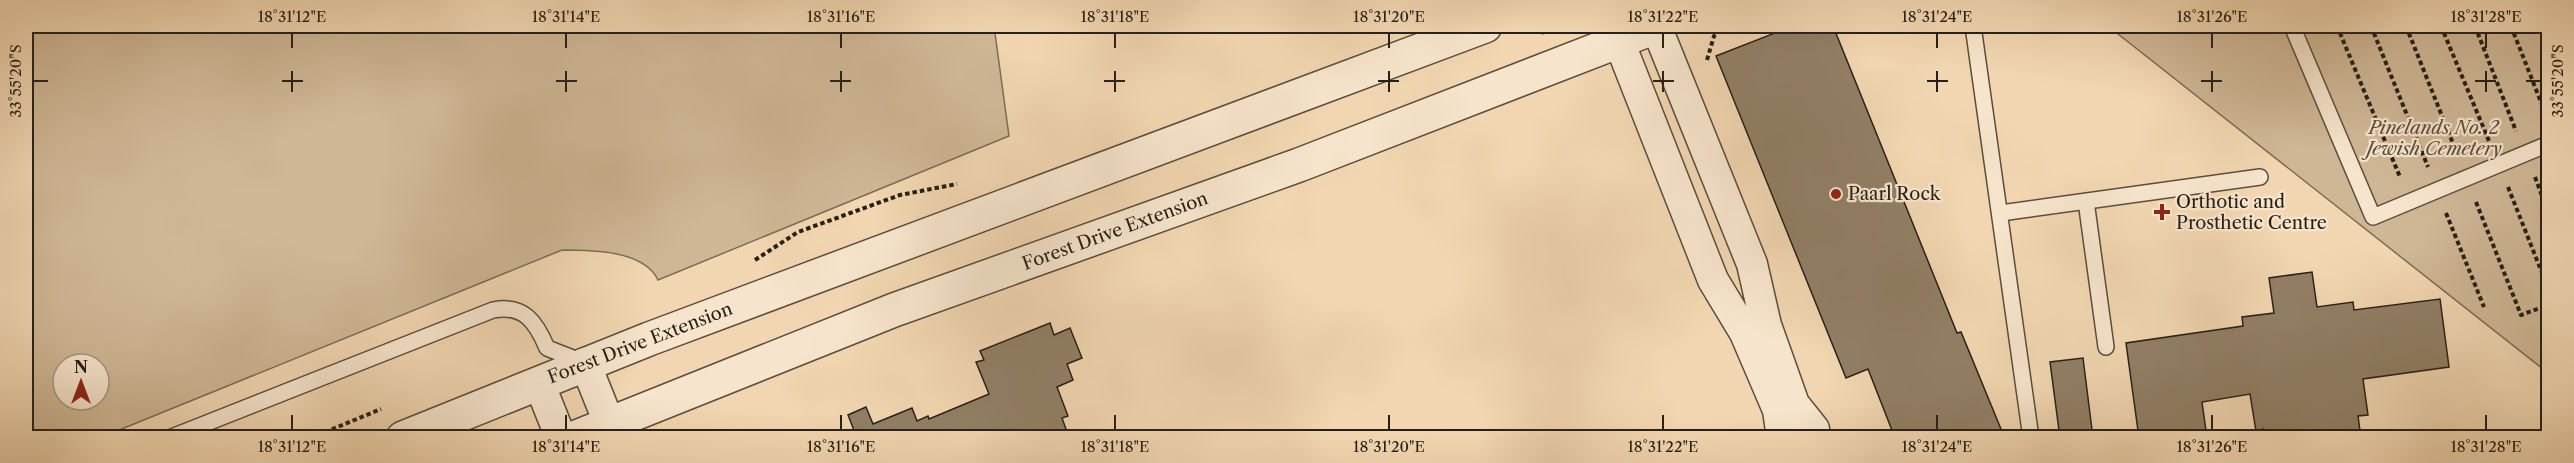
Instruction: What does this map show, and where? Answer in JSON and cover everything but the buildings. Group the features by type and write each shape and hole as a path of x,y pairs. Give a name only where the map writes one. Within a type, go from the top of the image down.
{"street":[{"name":"Forest Drive Extension","path":"403,438 585,363 1485,26"},
{"name":"Forest Drive Extension","path":"574,438 612,430 894,310 1299,165 1616,33 1656,26"},
{"path":"1656,26 1752,264 1766,325 1794,404 1810,435"},
{"path":"1616,33 1713,280 1745,333 1778,410 1782,438"},
{"path":"585,363 612,430"},
{"path":"538,383 561,438"}],"lane":[{"path":"1973,26 2031,438"},
{"path":"2292,26 2373,218 2548,144"},
{"path":"2001,213 2260,177"},
{"path":"2086,201 2106,346"},
{"path":"169,438 493,310 513,309 531,318 547,348 585,363"},
{"path":"538,383 547,348"}],"path":[{"path":"1707,61 1709,47 1714,36 1726,26"},
{"path":"2337,26 2410,202"},
{"path":"2475,26 2548,212"},
{"path":"2511,26 2548,121"},
{"path":"2545,26 2548,34"}],"green space":[{"path":"26,26 994,26 1009,136 658,280 651,270 629,257 587,250 562,250 102,437 26,437"},
{"name":"Pinelands No. 2 Jewish Cemetery","path":"2108,26 2548,26 2548,373"}],"place":[{"name":"Paarl Rock","path":"1836,194"},
{"name":"Orthotic and Prosthetic Centre","path":"2162,212"}]}
